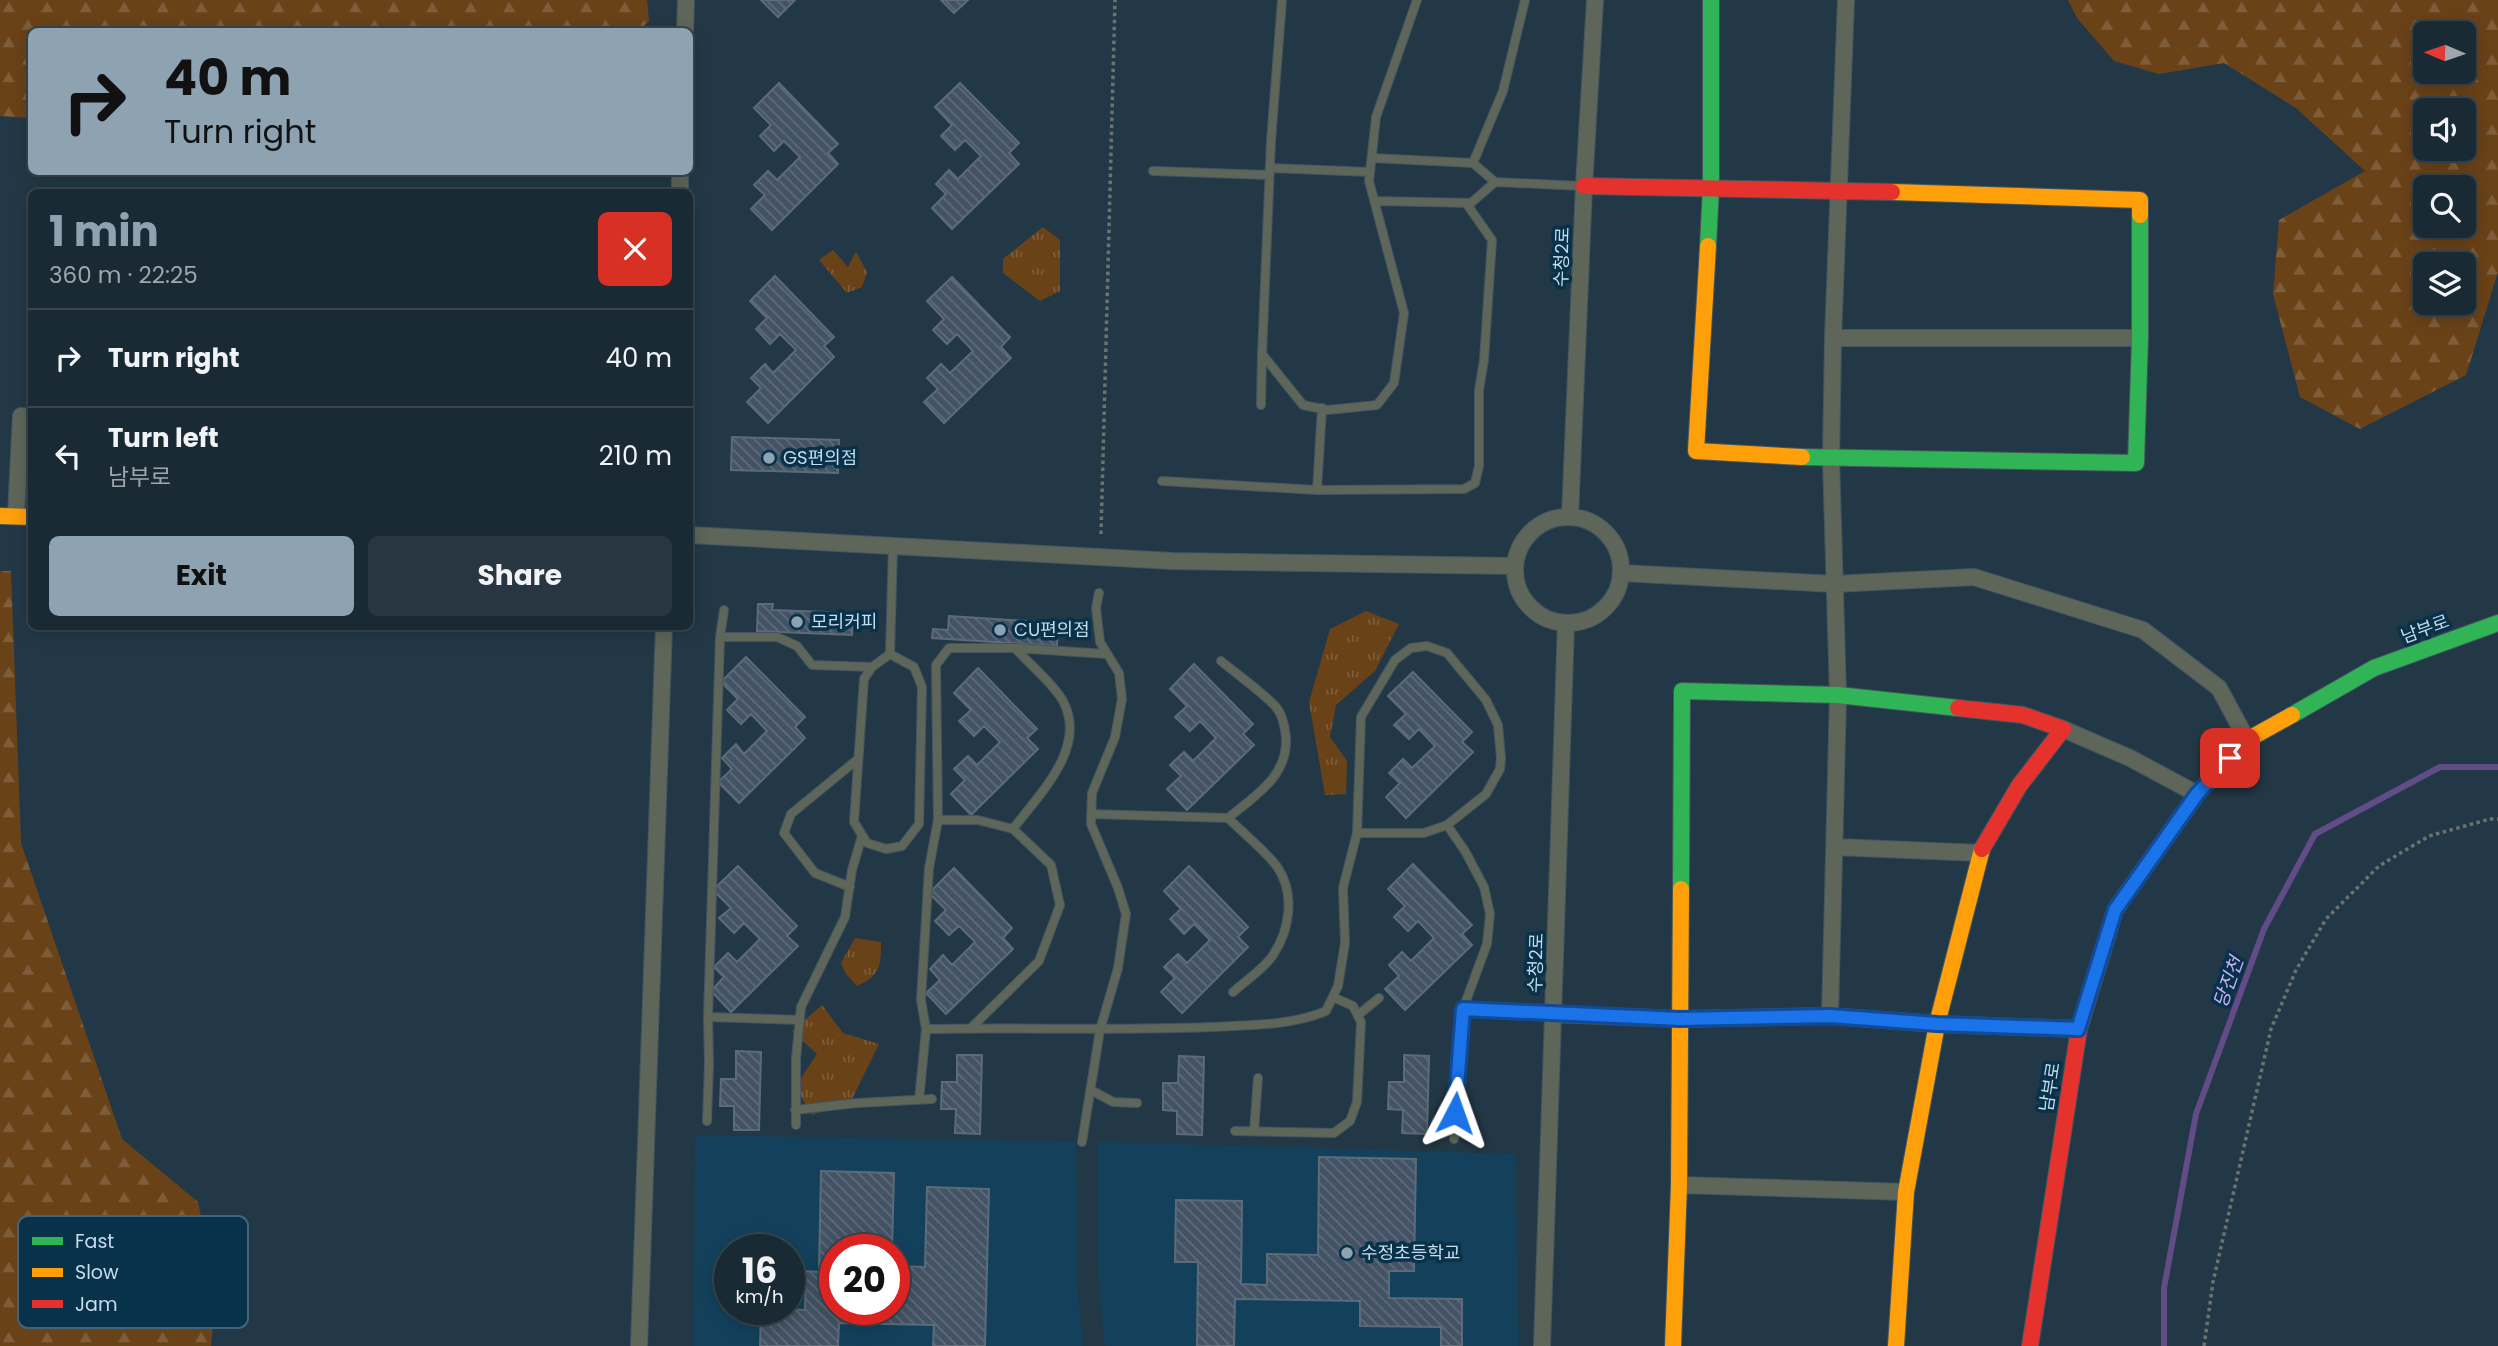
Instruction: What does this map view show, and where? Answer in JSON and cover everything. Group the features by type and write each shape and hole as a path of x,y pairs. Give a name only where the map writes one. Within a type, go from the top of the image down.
{"street":[{"path":"685,28 686,0"},
{"name":"수청2로","path":"1570,516 1595,0"},
{"path":"1584,186 1711,187 2140,200 2136,463 1831,459 1696,451 1711,187 1711,0"},
{"path":"1830,1016 1838,695 1831,459 1846,0"},
{"path":"1833,338 2140,338"},
{"path":"16,516 21,416 28,417"},
{"path":"1570,516 1597,524 1608,534 1621,559 1619,587 1604,610 1580,622 1566,623 1549,620 1534,611 1523,598 1516,582 1515,566 1519,550 1527,536 1547,521 1570,516"},
{"path":"693,535 1172,561 1515,566"},
{"path":"1621,573 1834,584 1974,577 2143,630 2219,688 2247,740"},
{"name":"수청2로","path":"1542,1346 1566,623"},
{"name":"남부로","path":"2030,1346 2078,1029 2115,910 2197,794 2247,740 2374,668 2498,623"},
{"path":"639,1346 664,630"},
{"path":"1673,1346 1679,1185 1682,691 1838,695 2023,715 2130,758 2197,794"},
{"path":"1896,1346 1906,1192 1937,1024 1980,853 2019,786 2063,729"},
{"path":"1836,847 1980,853"},
{"path":"1553,1014 1680,1019 1830,1016 1937,1024 2078,1029"},
{"path":"1679,1185 1906,1192"}],"lane":[{"path":"1261,405 1269,171 1282,0"},
{"path":"1262,354 1303,405 1322,408 1377,405 1394,383 1404,313 1369,181 1376,117 1417,0"},
{"path":"1473,163 1503,91 1525,0"},
{"path":"1372,158 1473,163 1495,182 1584,186"},
{"path":"1153,171 1370,172"},
{"path":"1375,201 1471,203 1495,182"},
{"path":"1162,481 1317,489 1464,489 1475,483 1479,466 1479,390 1484,359 1492,240 1466,203"},
{"path":"1317,489 1322,408"},
{"path":"890,654 893,546"},
{"path":"1082,1142 1100,1030 1118,968 1126,914 1091,824 1092,793 1115,737 1122,699 1119,673 1100,642 1096,608 1099,593"},
{"path":"707,1121 720,637 724,610"},
{"path":"720,637 777,637 797,646 812,665 872,667"},
{"path":"926,1029 1100,1030 1262,1024 1308,1018 1326,1011 1338,986 1345,943 1343,888 1357,833 1361,717 1395,660 1412,648 1427,646 1447,653 1486,700 1498,726 1500,769 1486,794 1447,825 1424,833 1357,833"},
{"path":"919,1100 926,1029 921,1000 929,868 938,820 936,665 949,648 1015,648 1106,654"},
{"path":"1013,830 1061,764 1070,741 1070,717 1062,699 1015,648"},
{"path":"890,654 914,667 922,687 919,824 902,846 886,849 867,844 854,822 864,679 872,667 890,654"},
{"path":"1091,814 1228,818 1272,781 1286,750 1285,728 1278,709 1221,661"},
{"path":"918,675 936,675"},
{"path":"850,887 816,873 784,833 791,814 858,759"},
{"path":"1228,818 1278,868 1287,889 1290,908 1272,956 1233,992"},
{"path":"938,820 978,820 1013,830 1051,865 1060,905 1039,961 971,1028"},
{"path":"1447,825 1465,851 1484,887 1490,914 1487,944 1463,1009 1454,1139"},
{"path":"796,1125 796,1058 801,1007 845,917 862,836"},
{"path":"1235,1131 1334,1133 1350,1121 1357,1102 1362,1022 1353,1006 1333,997"},
{"path":"1358,1015 1379,998"},
{"path":"1463,1009 1553,1014"},
{"path":"708,1017 800,1020"},
{"path":"1254,1131 1258,1078"},
{"path":"1090,1090 1113,1102 1137,1102"},
{"path":"795,1110 932,1098"}],"path":[{"path":"1101,534 1115,0"},
{"path":"2204,1346 2213,1282 2271,1029 2296,970 2326,919 2379,866 2429,835 2498,819"}],"shaded area":[{"path":"695,1135 1076,1142 1077,1284 1083,1346 694,1346"},
{"path":"1097,1142 1515,1154 1519,1346 1105,1346 1099,1286"}],"green space":[{"path":"0,0 647,0 649,21 642,28 28,28 28,118 0,116"},
{"path":"2068,0 2498,0 2498,272 2466,375 2360,429 2300,397 2273,294 2279,220 2365,171 2296,108 2224,63 2159,74 2114,61 2077,18"},
{"path":"1043,227 1060,240 1060,291 1040,301 1003,273 1003,259"},
{"path":"833,250 848,267 856,252 867,272 862,287 847,293 819,260"},
{"path":"0,571 11,571 21,843 122,1139 198,1202 201,1216 18,1216 18,1328 213,1328 211,1346 0,1346"},
{"path":"1366,611 1399,624 1375,671 1336,705 1330,737 1347,761 1346,794 1325,795 1309,702 1330,629"},
{"path":"855,938 881,942 878,969 857,986 846,974 841,963"},
{"path":"822,1005 843,1033 879,1044 851,1101 812,1115 795,1087 817,1054 792,1031"}],"building":[{"path":"761,0 795,0 778,17"},
{"path":"941,0 968,0 954,13"},
{"path":"779,83 838,144 828,153 838,164 772,230 751,209 765,195 754,185 768,171 777,180 800,157 784,141 774,151 760,136 771,125 754,108"},
{"path":"960,83 1019,143 1009,153 1019,164 952,229 932,208 946,194 936,184 949,170 958,179 981,156 965,140 955,150 941,136 952,125 935,107"},
{"path":"775,276 834,337 824,346 834,357 768,423 747,402 761,388 751,378 765,364 773,373 796,350 780,334 770,344 756,329 767,318 750,301"},
{"path":"952,277 1010,337 1001,347 1011,358 944,423 924,402 938,389 927,378 941,364 950,373 973,351 957,334 947,344 933,330 944,319 927,301"},
{"path":"732,437 839,440 838,473 731,470"},
{"path":"758,604 773,604 772,610 853,613 852,635 757,631"},
{"path":"949,616 1058,623 1057,646 932,638 933,629 948,630"},
{"path":"746,657 805,717 795,727 805,738 739,803 718,782 732,769 722,758 736,744 744,754 767,731 751,714 741,724 727,710 738,699 721,682"},
{"path":"1194,664 1253,724 1243,734 1254,745 1187,810 1167,789 1181,776 1170,765 1184,752 1193,761 1216,738 1200,721 1190,731 1175,717 1187,706 1170,689"},
{"path":"978,668 1037,729 1027,738 1038,749 971,815 951,794 965,780 954,769 968,756 977,765 1000,742 984,726 974,736 959,721 971,710 954,693"},
{"path":"1413,672 1472,732 1462,742 1473,752 1406,818 1386,797 1400,783 1389,773 1403,759 1412,768 1435,746 1419,729 1409,739 1394,725 1406,714 1388,696"},
{"path":"1413,864 1472,925 1462,934 1472,945 1405,1010 1385,989 1399,976 1389,965 1402,952 1411,961 1434,938 1418,921 1408,931 1394,917 1405,906 1388,889"},
{"path":"738,866 797,926 787,936 798,946 731,1012 711,991 724,977 714,967 728,953 737,962 760,939 744,923 734,933 719,918 731,908 713,890"},
{"path":"1189,866 1248,927 1238,937 1248,947 1182,1013 1161,992 1175,978 1164,967 1178,954 1187,963 1210,940 1194,924 1184,934 1170,919 1181,909 1164,891"},
{"path":"954,868 1012,928 1003,938 1013,949 946,1014 926,993 940,980 930,969 943,955 952,965 975,942 959,926 949,935 935,921 946,910 929,893"},
{"path":"736,1051 761,1052 759,1130 734,1130 734,1106 720,1106 721,1079 736,1079"},
{"path":"957,1055 982,1055 980,1134 955,1133 956,1109 941,1109 942,1082 957,1082"},
{"path":"1404,1055 1429,1056 1427,1134 1402,1133 1403,1110 1388,1109 1389,1082 1404,1082"},
{"path":"1179,1056 1204,1057 1202,1135 1177,1134 1177,1111 1163,1110 1163,1083 1178,1083"},
{"path":"1319,1157 1416,1159 1414,1271 1389,1271 1389,1298 1462,1299 1462,1346 1441,1346 1441,1327 1360,1326 1360,1301 1235,1299 1234,1346 1197,1346 1198,1262 1175,1262 1176,1200 1242,1201 1241,1284 1267,1285 1267,1254 1318,1255"},
{"path":"821,1171 894,1173 892,1234 820,1234"},
{"path":"927,1187 989,1189 985,1346 933,1346 934,1325 910,1324 910,1267 925,1267"},
{"path":"806,1271 819,1272 819,1325 839,1325 838,1346 760,1346 761,1325 805,1325"}],"waterway":[{"name":"당진천","path":"2164,1346 2164,1288 2196,1114 2264,929 2315,834 2440,767 2498,767"}],"traffic: fast":[{"path":"1708,246 1711,187 1711,0"},
{"path":"1802,457 2136,463 2140,215"},
{"path":"2292,715 2374,668 2498,623"},
{"path":"1681,889 1682,691 1838,695 1958,708"}],"traffic: slow":[{"path":"1892,192 2140,200 2140,215"},
{"path":"1708,246 1696,451 1802,457"},
{"path":"0,516 28,517"},
{"path":"2108,934 2115,910 2197,794 2247,740 2292,715"},
{"path":"1896,1346 1906,1192 1937,1024 1982,849"},
{"path":"1673,1346 1679,1185 1681,889"}],"traffic: jam":[{"path":"1584,186 1892,192"},
{"path":"1958,708 2023,715 2063,729 2019,786 1982,849"},
{"path":"2030,1346 2079,1029 2108,934"}],"place":[{"name":"GS편의점","path":"769,458"},
{"name":"모리커피","path":"797,622"},
{"name":"CU편의점","path":"1000,630"},
{"name":"수정초등학교","path":"1347,1253"}],"route":[{"path":"1455,1113 1463,1009 1680,1019 1830,1016 1937,1024 2078,1029 2115,910 2197,794 2230,758"}]}
